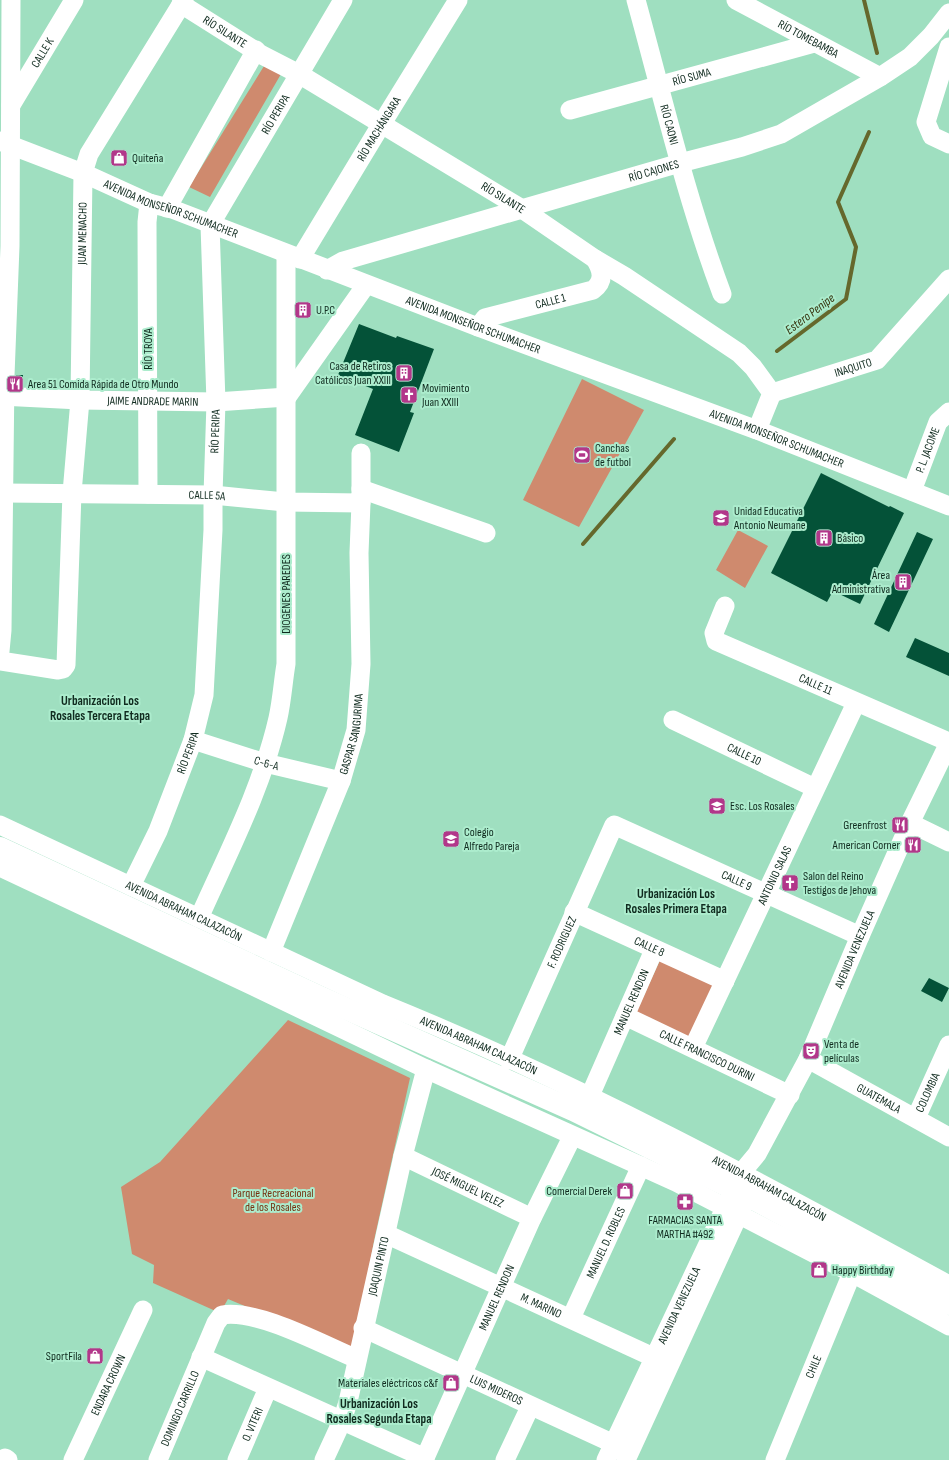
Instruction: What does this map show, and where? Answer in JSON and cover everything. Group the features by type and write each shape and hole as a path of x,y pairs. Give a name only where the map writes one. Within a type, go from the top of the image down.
{"main road":[{"name":"AVENIDA ABRAHAM CALAZACÓN","path":"0,848 320,997 572,1110 741,1193 949,1304"}],"street":[{"path":"0,651 2,630 2,396 5,247 5,142 10,106 11,0"},
{"name":"CALLE K","path":"10,106 74,0"},
{"name":"RÍO PERIPA","path":"131,886 158,831 194,740 204,695 214,530 213,495 216,402 210,225 344,0"},
{"name":"RÍO MACHÁNGARA","path":"293,257 381,125 458,0"},
{"name":"RÍO CAONI","path":"636,0 680,163 708,256 722,294"},
{"name":"RÍO TOMEBAMBA","path":"736,0 880,77"},
{"name":"RÍO SILANTE","path":"182,2 256,50 299,74 522,209 595,259 624,276 739,353 753,367 772,393"},
{"name":"JUAN MENACHO","path":"0,661 58,670 66,665 72,493 80,400 83,174 90,154 182,2"},
{"name":"RÍO CAJONES","path":"327,270 343,261 680,163 742,147 781,134 880,77 910,57 931,36 949,13"},
{"name":"RÍO SUMA","path":"570,110 814,43"},
{"path":"949,48 926,122 932,136 949,144"},
{"path":"167,208 256,50"},
{"name":"AVENIDA MONSEÑOR SCHUMACHER","path":"5,142 149,203 167,208 366,285 757,430 949,506"},
{"name":"RÍO TROYA","path":"148,494 147,222 149,203"},
{"name":"DIOGENES PAREDES","path":"199,918 242,822 265,763 278,717 286,664 285,502 287,397 285,375 293,257"},
{"name":"CALLE 1","path":"478,327 485,318 593,290 599,285 602,277 600,268 595,259"},
{"name":"INAQUITO","path":"772,393 877,360 949,279"},
{"path":"287,397 366,285"},
{"path":"757,430 772,393"},
{"name":"JAIME ANDRADE MARIN","path":"2,396 80,400 216,402 287,397"},
{"name":"P. L. JACOME","path":"912,491 938,422 949,412"},
{"path":"361,453 361,496 486,533"},
{"name":"CALLE 5A","path":"3,492 213,495 285,502 361,496"},
{"name":"GASPAR SANGURIMA","path":"271,952 341,781 356,730 360,678 359,552 361,496"},
{"name":"CALLE 11","path":"725,606 714,633 716,641 949,743"},
{"name":"ANTONIO SALAS","path":"693,1048 856,703"},
{"name":"CALLE 10","path":"673,720 815,788"},
{"name":"C-6-A","path":"194,740 265,763 341,781"},
{"name":"AVENIDA VENEZUELA","path":"619,1454 741,1193 757,1154 808,1059 910,823 949,743"},
{"path":"910,823 949,842"},
{"name":"AVENIDA ABRAHAM CALAZACÓN","path":"0,825 271,952 589,1098 741,1193 852,1273 949,1326"},
{"name":"CALLE 9","path":"614,825 860,936"},
{"name":"F. RODRIGUEZ","path":"509,1060 614,825"},
{"name":"AVENIDA ABRAHAM CALAZACÓN","path":"0,868 572,1137 641,1166 741,1193 949,1284"},
{"name":"CALLE 8","path":"574,912 654,950 725,981"},
{"name":"MANUEL RENDON","path":"589,1098 654,950"},
{"name":"CALLE FRANCISCO DURINI","path":"625,1016 790,1095"},
{"name":"COLOMBIA","path":"916,1118 949,1045"},
{"name":"GUATEMALA","path":"808,1059 949,1137"},
{"name":"JOAQUIN PINTO","path":"324,1460 342,1421 348,1402 363,1328 403,1156 426,1069"},
{"name":"MANUEL RENDON","path":"425,1459 502,1289 532,1218 572,1137"},
{"name":"JOSÉ MIGUEL VELEZ","path":"403,1156 532,1218"},
{"name":"MANUEL D. ROBLES","path":"571,1318 641,1166"},
{"name":"AVENIDA VENEZUELA","path":"619,1454 653,1357 741,1193"},
{"name":"M. MARINO","path":"386,1234 502,1289 571,1318 653,1357"},
{"name":"CHILE","path":"775,1460 852,1273"},
{"name":"ENDARA CROWN","path":"73,1460 143,1310"},
{"name":"DOMINGO CARRILLO","path":"158,1460 216,1322 222,1315 229,1314 276,1324 357,1359"},
{"name":"LUIS MIDEROS","path":"363,1328 530,1407 619,1454"},
{"path":"201,1357 425,1459"},
{"name":"O. VITERI","path":"237,1460 268,1388"},
{"path":"505,1460 530,1407"}],"green space":[{"path":"264,66 281,74 210,197 189,187"},
{"name":"Canchas de futbol","path":"582,379 644,410 579,527 523,500"},
{"path":"738,530 768,546 745,588 716,570"},
{"path":"661,958 715,983 689,1040 635,1015"},
{"name":"Parque Recreacional de los Rosales","path":"288,1020 410,1078 375,1236 353,1352 228,1299 220,1313 153,1283 154,1265 132,1254 121,1187 160,1162"}],"building":[{"name":"U.P.C","path":"297,303 311,303 311,317 297,316"},
{"name":"Casa de Retiros Católicos Juan XXIII","path":"359,324 396,338 397,336 434,349 410,412 414,413 399,452 355,435 373,389 338,375"},
{"path":"16,375 23,375 22,386 16,386"},
{"name":"Básico","path":"821,473 904,513 860,604 833,591 827,602 771,573"},
{"name":"Área Administrativa","path":"917,532 933,539 889,632 874,624"},
{"path":"915,638 949,653 949,676 906,657"},
{"path":"929,978 949,988 942,1002 921,991"}],"waterway":[{"name":"Estero Penipe","path":"864,0 877,53"},
{"name":"Estero Penipe","path":"777,351 846,299 856,247 838,202 869,132"},
{"name":"Estero Penipe","path":"583,544 674,439"}],"place":[{"name":"Quiteña","path":"119,158"},
{"name":"U.P.C","path":"303,310"},
{"name":"Casa de Retiros Católicos Juan XXIII","path":"404,373"},
{"name":"Area 51 Comida Rápida de Otro Mundo","path":"15,384"},
{"name":"Movimiento Juan XXIII","path":"409,395"},
{"name":"Canchas de futbol","path":"582,455"},
{"name":"Unidad Educativa Antonio Neumane","path":"721,518"},
{"name":"Básico","path":"824,538"},
{"name":"Área Administrativa","path":"903,582"},
{"name":"Esc. Los Rosales","path":"717,806"},
{"name":"Greenfrost","path":"900,825"},
{"name":"Colegio Alfredo Pareja","path":"451,839"},
{"name":"American Corner","path":"913,845"},
{"name":"Salon del Reino Testigos de Jehova","path":"790,883"},
{"name":"Venta de películas","path":"811,1051"},
{"name":"Comercial Derek","path":"625,1191"},
{"name":"FARMACIAS SANTA MARTHA #492","path":"685,1202"},
{"name":"Happy Birthday","path":"819,1270"},
{"name":"SportFila","path":"95,1356"},
{"name":"Materiales eléctricos c&f","path":"451,1383"}],"district":[{"name":"Urbanización Los Rosales Tercera Etapa","path":"100,708"},
{"name":"Urbanización Los Rosales Primera Etapa","path":"676,902"},
{"name":"Urbanización Los Rosales Segunda Etapa","path":"379,1412"}]}
